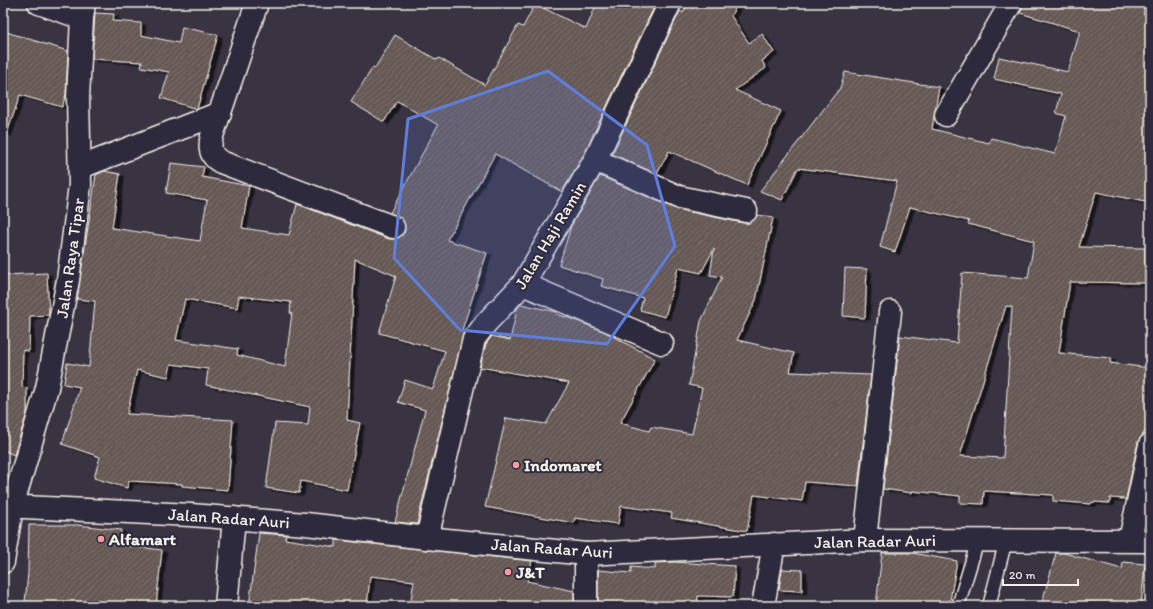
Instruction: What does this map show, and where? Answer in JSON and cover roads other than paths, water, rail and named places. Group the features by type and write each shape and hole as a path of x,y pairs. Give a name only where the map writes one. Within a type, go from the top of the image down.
{"street":[{"path":"39,3 82,7"},
{"path":"257,3 211,141 211,153 215,159 393,227"},
{"name":"Jalan Haji Ramin","path":"427,538 474,339 486,323 523,284 595,160 670,3"},
{"path":"946,115 1012,3"},
{"name":"Jalan Raya Tipar","path":"3,562 7,507 47,388 59,333 68,280 81,167 78,98 82,7"},
{"path":"81,167 220,113"},
{"path":"595,160 679,196 746,211"},
{"path":"523,284 662,343"},
{"path":"865,540 890,312"},
{"path":"1140,540 1150,445"},
{"name":"Jalan Radar Auri","path":"7,507 234,518 306,524 586,554 865,540 1140,540"},
{"path":"226,606 234,518"},
{"path":"763,606 774,544"},
{"path":"586,554 586,606"}],"lane":[{"path":"958,606 978,540"},
{"path":"990,606 1006,540"}],"place":[{"name":"Indomaret","path":"516,465"},
{"name":"Alfamart","path":"101,539"},
{"name":"J&T","path":"508,572"}]}
